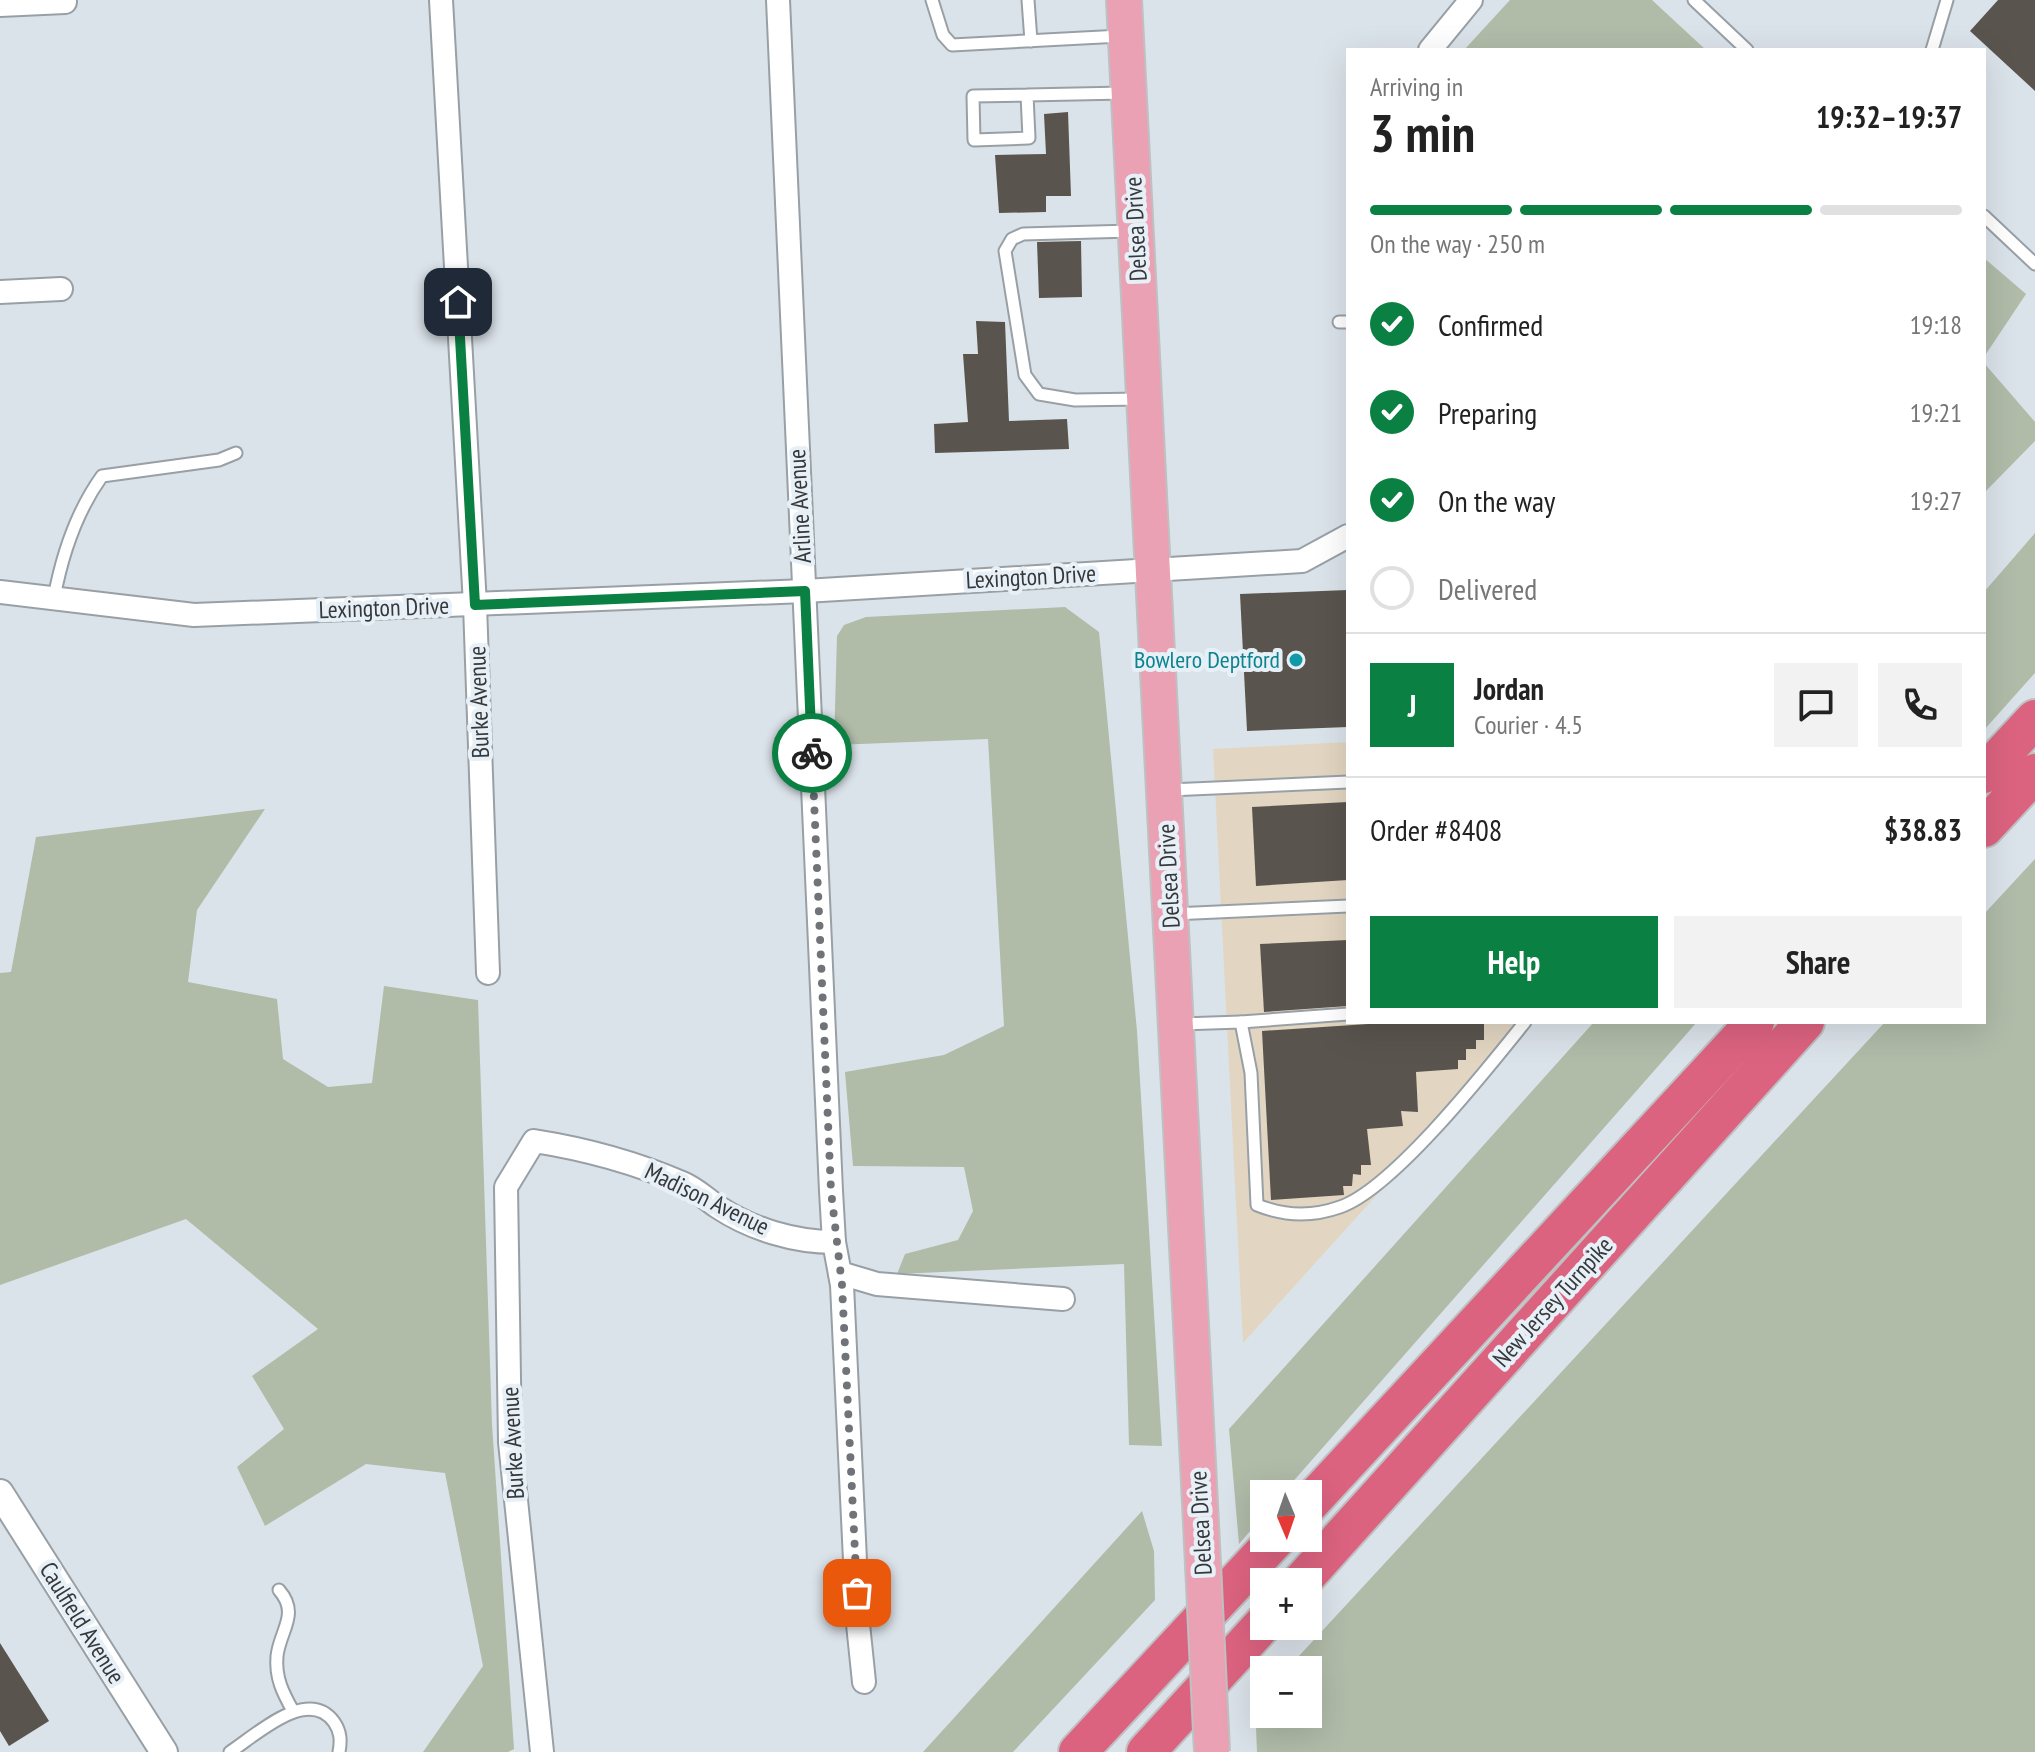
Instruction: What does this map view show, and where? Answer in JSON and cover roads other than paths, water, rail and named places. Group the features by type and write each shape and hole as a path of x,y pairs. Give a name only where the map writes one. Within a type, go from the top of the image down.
{"highway":[{"path":"1986,772 2035,719"},
{"path":"1986,826 2035,773"},
{"name":"New Jersey Turnpike","path":"1322,1490 1753,1024"},
{"name":"New Jersey Turnpike","path":"1314,1568 1803,1024"},
{"path":"1078,1752 1264,1552"},
{"path":"1146,1752 1250,1638"}],"main road":[{"name":"Delsea Drive","path":"1124,0 1212,1752"}],"street":[{"name":"Burke Avenue","path":"441,0 475,605 488,973"},
{"name":"Arline Avenue","path":"778,0 834,1242 840,1273 858,1624 864,1682"},
{"path":"1432,48 1471,0"},
{"path":"0,5 65,2"},
{"path":"0,292 61,289"},
{"name":"Lexington Drive","path":"0,592 194,615 475,605 805,591 1302,561 1345,542"},
{"name":"Burke Avenue","path":"534,1141 506,1187 510,1426 542,1752"},
{"name":"Madison Avenue","path":"534,1141 576,1147 686,1184 719,1208 758,1227 816,1242 834,1242"},
{"path":"840,1273 877,1284 1063,1299"},
{"name":"Caulfield Avenue","path":"0,1493 164,1752"}],"lane":[{"path":"932,0 943,35 952,45 1126,36"},
{"path":"1028,0 1031,41"},
{"path":"1694,0 1745,48"},
{"path":"1933,48 1947,0"},
{"path":"1027,95 1029,138 974,140 973,96 1129,92"},
{"path":"1986,218 2035,264"},
{"path":"1136,231 1023,234 1012,239 1005,251 1025,375 1039,394 1075,400 1144,398"},
{"path":"54,598 60,567 87,497 102,476 219,460 236,453"},
{"path":"1164,790 1346,782"},
{"path":"1170,914 1346,906"},
{"path":"1176,1024 1346,1014"},
{"path":"1241,1022 1251,1073 1257,1205 1283,1216 1341,1207 1385,1180 1492,1064 1523,1024"},
{"path":"279,1590 287,1599 291,1615 277,1652 278,1677 293,1711"},
{"path":"230,1752 293,1711 316,1709 329,1715 339,1729 339,1752"}],"place":[{"name":"Bowlero Deptford","path":"1296,660"}]}
